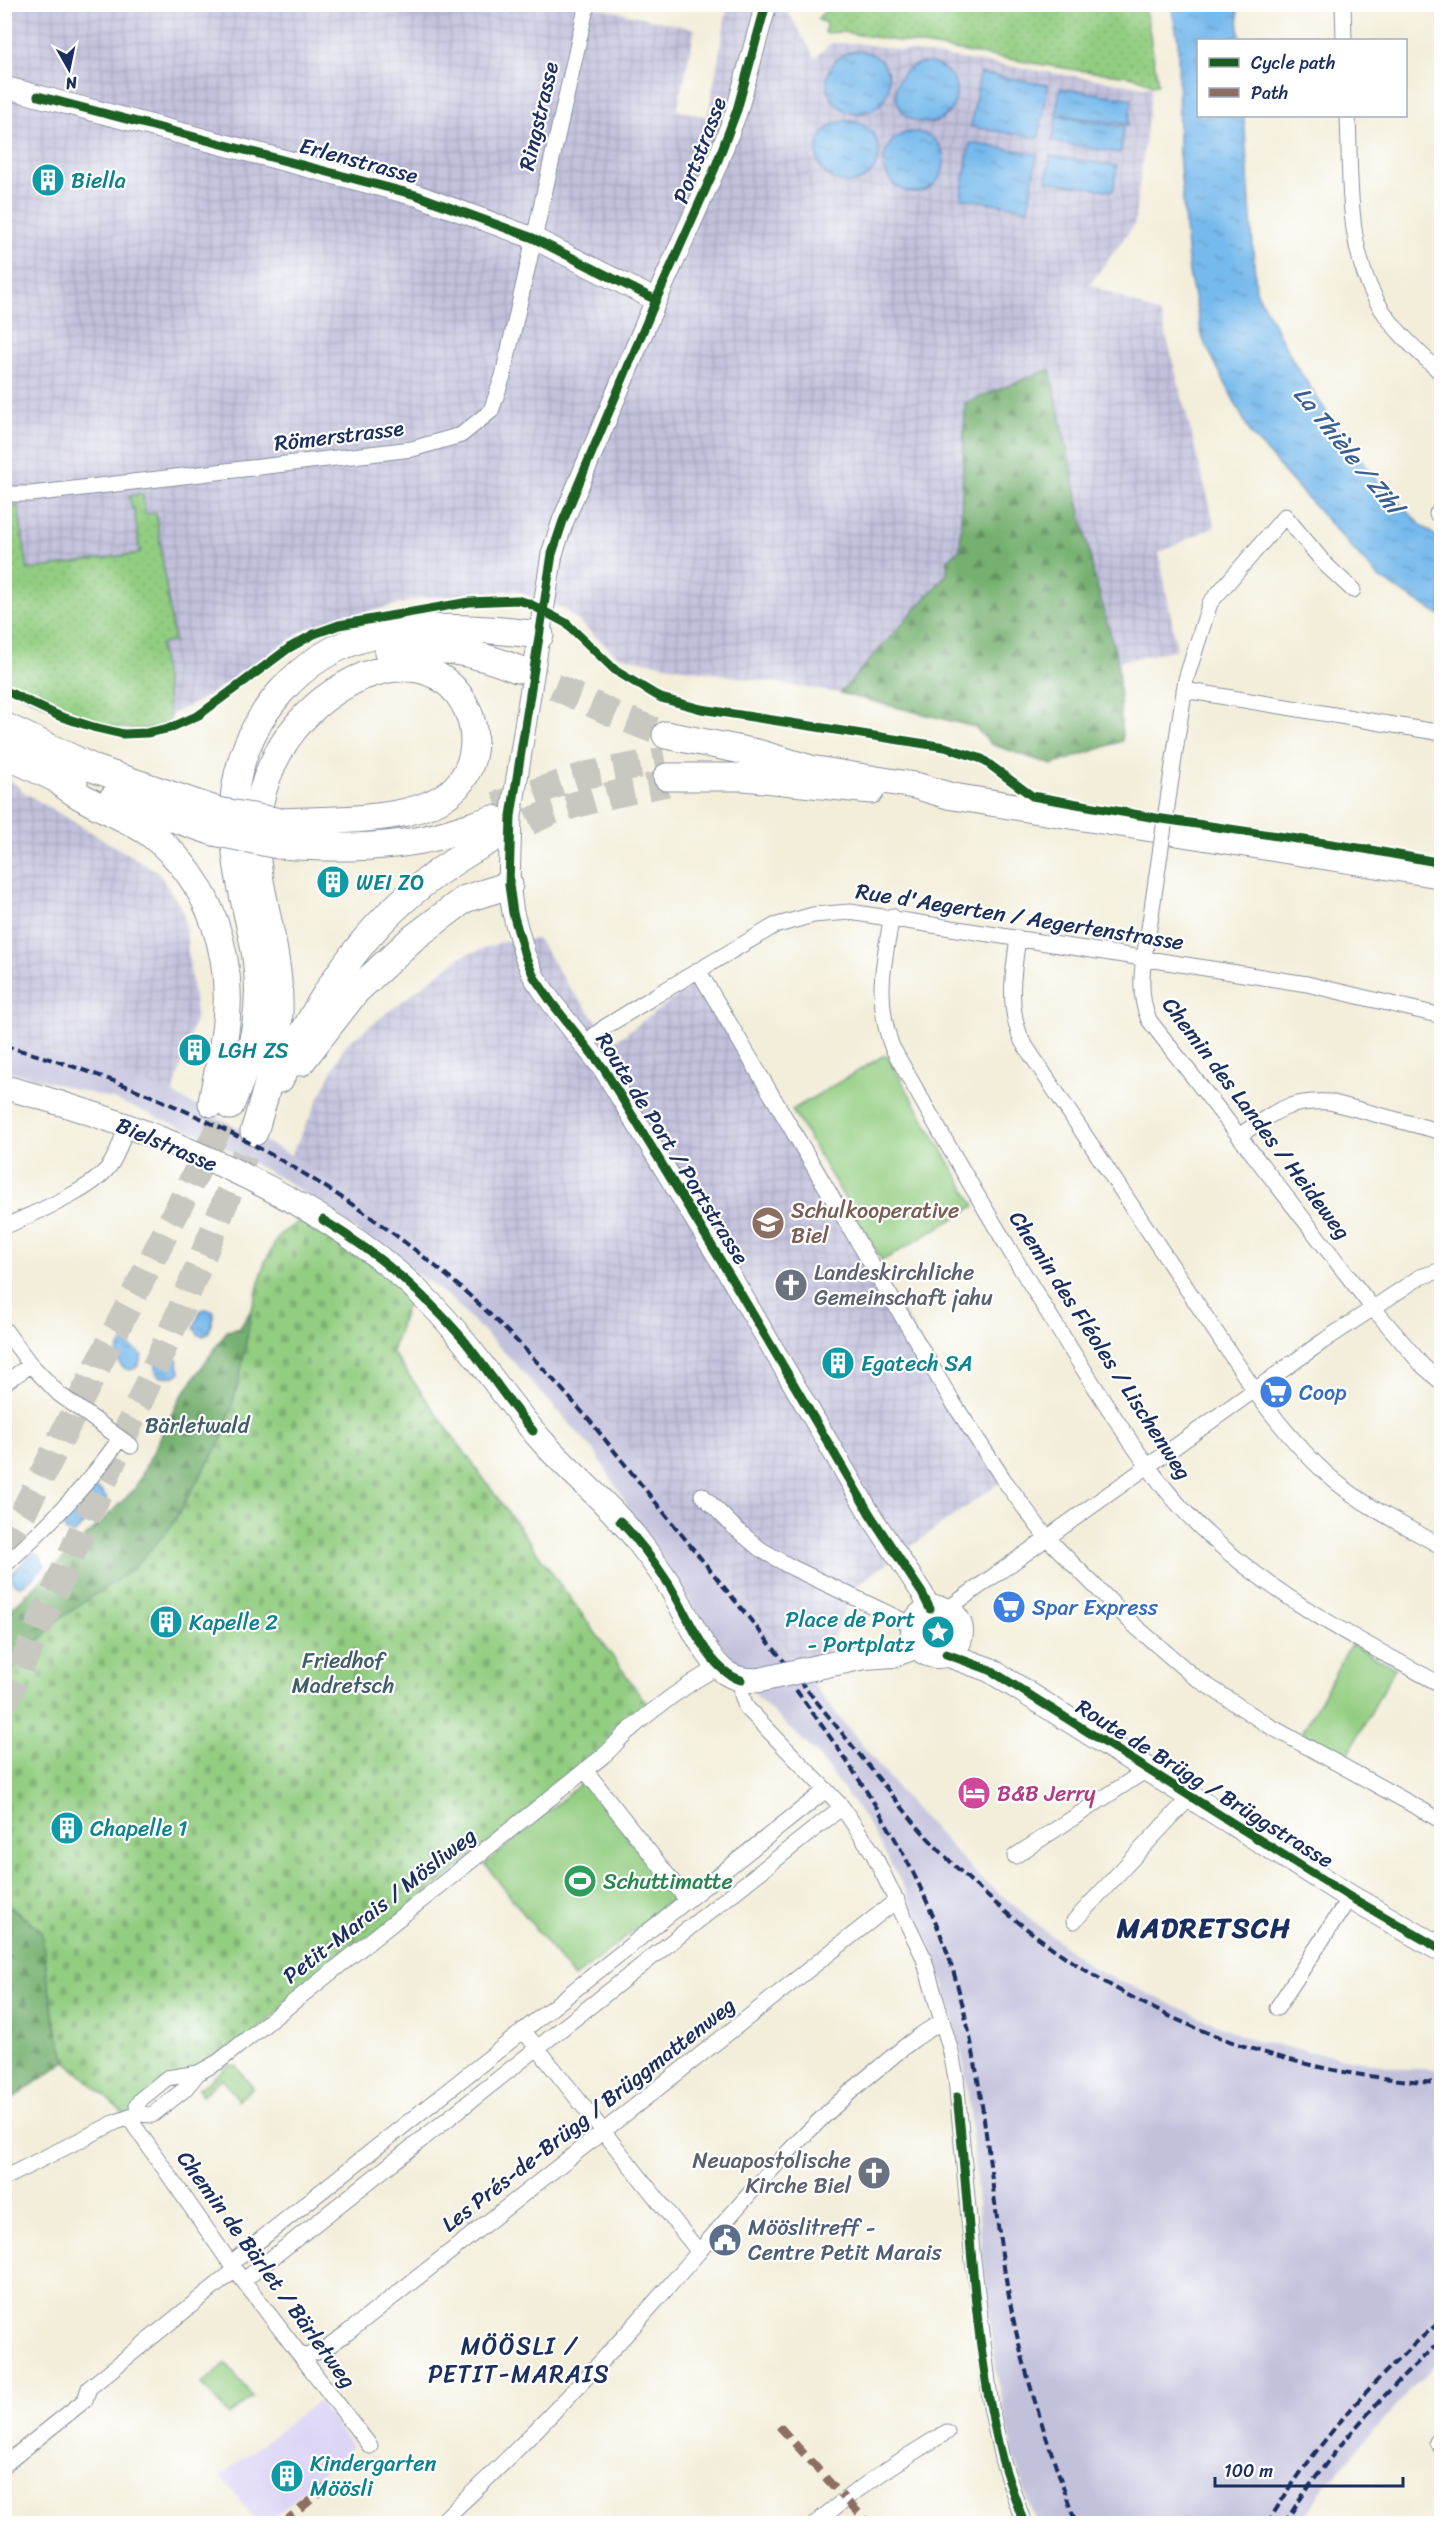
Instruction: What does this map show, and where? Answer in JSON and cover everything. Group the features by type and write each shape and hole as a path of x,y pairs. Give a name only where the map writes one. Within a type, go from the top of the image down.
{"highway":[{"path":"57,779 70,791 150,834 176,856 195,880 209,906 225,962 227,995 221,1105 248,1062 255,1037 259,1005 256,956 240,874 223,822 255,728 284,688 315,662 355,641 406,631 455,629 540,635"},
{"path":"223,822 271,733 302,698 336,673 376,656 420,648 468,652 517,669"},
{"path":"259,1134 276,1054 278,976 255,844 263,786 278,752 311,710 346,685 380,670 404,668 425,672 445,682 465,703 473,726 473,756 463,779 441,799 415,811 279,833"},
{"path":"4,726 95,769 223,822"},
{"path":"950,796 917,796 710,775 666,764 757,753 807,768 917,786 950,796 1442,875"},
{"path":"4,754 57,779 74,782 120,801 354,847 424,839 494,821 458,858 409,893 357,948 306,1025 259,1134"},
{"path":"259,1134 304,1057 356,991 443,913 465,899 510,893"}],"main road":[{"name":"Portstrasse","path":"656,300 678,255 730,129 765,7"},
{"name":"Erlenstrasse","path":"4,87 416,195 533,238 656,300"},
{"name":"Route de Port / Portstrasse","path":"656,300 563,521 552,554 511,816 510,893 519,937 534,977 604,1069 871,1516 917,1585 928,1623"},
{"name":"Bielstrasse","path":"4,1087 127,1126 230,1171 322,1220 409,1282 441,1314 542,1441 638,1540 668,1582 719,1666"},
{"path":"719,1666 728,1674 750,1680 865,1657 893,1655 928,1623 958,1620 962,1632 957,1646 946,1654 934,1656 928,1623"},
{"name":"Route de Brügg / Brüggstrasse","path":"962,1632 990,1670"},
{"name":"Route de Brügg / Brüggstrasse","path":"946,1654 990,1670 1350,1897 1442,1950"}],"street":[{"name":"Ringstrasse","path":"533,238 587,4"},
{"path":"1343,4 1344,39"},
{"path":"1348,117 1356,242 1366,281 1387,317 1442,374"},
{"name":"Römerstrasse","path":"4,494 31,494 412,449 461,435 491,411 503,376 533,238"},
{"name":"Chemin des Landes / Heideweg","path":"1353,590 1325,564 1285,516 1210,603 1189,666 1184,690 1144,958 1142,1000 1149,1020 1373,1307 1422,1365 1442,1383"},
{"path":"1184,690 1442,733"},
{"name":"Rue d'Aegerten / Aegertenstrasse","path":"585,1043 609,1024 774,926 796,919 850,912 891,916 1307,984 1442,1016"},
{"name":"Chemin des Fléoles / Lischenweg","path":"891,916 881,987 884,1021 892,1047 1063,1338 1146,1466 1186,1513 1212,1539 1265,1582 1351,1635 1442,1685"},
{"path":"1018,938 1011,999 1013,1014 1022,1041 1256,1391 1293,1440 1337,1483 1373,1508 1442,1546"},
{"path":"698,970 952,1401 1004,1480 1046,1537 1135,1626 1193,1676 1262,1722 1442,1821"},
{"path":"1240,1135 1283,1107 1299,1102 1315,1101 1330,1102 1442,1132"},
{"path":"4,1227 94,1181 112,1161 127,1126"},
{"path":"702,1495 760,1549 802,1572 928,1623 1373,1307 1420,1277 1442,1270"},
{"path":"4,1329 31,1365 59,1394 125,1442 109,1455 55,1516 4,1566"},
{"path":"4,1383 31,1365"},
{"name":"Petit-Marais / Mösliweg","path":"133,2116 141,2099 168,2078 198,2073 218,2062 585,1770 652,1711 719,1666"},
{"path":"750,1680 742,1695 746,1707 842,1807 873,1853 923,1956 950,2048 991,2407 1002,2458 1024,2523"},
{"path":"1015,1856 1148,1769"},
{"path":"585,1770 687,1899"},
{"path":"237,2271 523,2030 826,1790"},
{"path":"1074,1922 1191,1796"},
{"path":"4,2465 85,2400 88,2388 237,2271 539,2048 842,1807"},
{"path":"1277,2008 1350,1897"},
{"name":"Les Prés-de-Brügg / Brüggmattenweg","path":"303,2357 322,2350 347,2333 897,1900"},
{"path":"439,2523 527,2442 752,2190 836,2103 909,2043 942,2022"},
{"path":"523,2030 699,2252"},
{"path":"4,2178 133,2116"},
{"name":"Chemin de Bärlet / Bärletweg","path":"133,2116 237,2271 370,2446"},
{"path":"815,2523 844,2498 947,2432"},
{"path":"1442,2437 1437,2442 1442,2448"}],"shaded area":[{"path":"582,4 695,29 677,110 708,117 728,5 772,5 789,13 815,58 831,43 855,43 1152,88 1134,225 1090,284 1161,315 1215,526 1159,553 1177,649 1118,662 1094,575 1049,369 965,403 960,549 947,561 947,574 840,693 618,656 564,609 515,590 422,598 309,627 209,695 163,719 5,609 4,5"},
{"path":"4,774 25,793 158,872 183,911 196,1015 173,1094 5,1038"},
{"path":"538,939 569,987 614,1042 691,986 698,970 1004,1480 854,1587 814,1685 671,1512 630,1451 586,1398 380,1214 291,1155 345,1045 460,957 502,942"},
{"path":"4,1038 173,1094 291,1155 380,1214 502,1308 586,1398 630,1451 671,1512 907,1800 981,1879 1093,1969 1254,2041 1403,2069 1441,2069 1441,2360 1419,2380 1320,2492 1303,2523 1036,2523 1015,2462 997,2375 982,2253 970,2110 963,2059 932,1949 905,1889 867,1822 818,1755 760,1700 661,1561 595,1452 508,1356 448,1296 289,1183 205,1137 116,1100 5,1070"},
{"path":"318,2401 352,2446 268,2523 258,2523 220,2476"}],"green space":[{"path":"833,4 1145,5 1158,84 1152,85 1139,78 1123,75 1076,70 842,32 825,33 826,23 817,19"},
{"path":"1050,369 1094,575 1118,662 1122,741 1052,765 991,744 975,727 840,693 947,574 947,561 960,549 965,403"},
{"path":"143,494 145,514 156,513 174,642 160,644 171,725 150,729 107,726 64,713 5,686 5,506 18,506 28,570 140,553 134,509 132,509 129,496"},
{"path":"883,1056 887,1056 975,1206 882,1261 792,1110"},
{"name":"Friedhof Madretsch","path":"310,1214 410,1294 392,1352 652,1711 218,2062 182,2075 129,2118 66,2061 54,2019 41,1930 5,1903 5,1679 57,1621 135,1567 170,1528 222,1439 239,1382 252,1309 265,1262 279,1235"},
{"name":"Bärletwald","path":"252,1309 239,1382 222,1439 170,1528 135,1567 57,1621 5,1679 5,1615 134,1490 179,1400 227,1331 240,1328"},
{"path":"1351,1644 1395,1668 1346,1758 1341,1759 1303,1739 1302,1733"},
{"name":"Schuttimatte","path":"584,1781 675,1898 574,1978 485,1864"},
{"path":"4,1903 41,1930 54,2019 66,2061 5,2104"},
{"path":"229,2065 236,2066 253,2088 237,2101 222,2078 202,2095 199,2089"},
{"path":"226,2363 253,2397 229,2415 202,2384"}],"water":[{"name":"La Thièle / Zihl","path":"1171,5 1237,5 1240,39 1197,39 1197,117 1244,117 1256,291 1296,366 1341,434 1380,484 1421,525 1441,540 1441,616 1379,578 1251,434 1203,339 1189,273 1179,153 1178,39"},
{"path":"858,51 880,60 889,82 880,104 858,113 836,104 827,82 836,60"},
{"path":"920,63 932,63 943,68 951,76 956,93 954,105 943,118 932,123 920,123 909,118 901,110 896,99 896,87 901,76 909,68"},
{"path":"980,73 1048,85 1039,138 971,127"},
{"path":"1060,88 1132,99 1128,125 1056,114"},
{"path":"1057,116 1124,127 1120,153 1052,142"},
{"path":"848,121 870,130 879,152 870,174 848,183 826,174 817,152 826,130"},
{"path":"908,132 920,132 931,137 939,145 944,162 942,174 931,187 920,192 908,192 897,187 889,179 884,168 884,156 889,145 897,137"},
{"path":"970,143 1037,154 1028,209 961,198"},
{"path":"1050,156 1117,166 1113,191 1047,181"},
{"path":"201,1310 214,1312 209,1332 204,1336 198,1334 194,1328"},
{"path":"125,1343 142,1355 138,1365 131,1370 123,1367 117,1358 121,1344"},
{"path":"172,1356 177,1359 180,1372 175,1376 160,1377 156,1372 156,1361"},
{"path":"92,1488 99,1489 107,1499 73,1535 66,1532 62,1523"},
{"path":"31,1554 39,1555 45,1566 25,1584 19,1586 13,1583 10,1576"}],"tunnel":[{"path":"517,669 618,716 666,735"},
{"path":"496,805 586,775 665,760"},
{"path":"492,839 553,811 667,783"},
{"path":"4,1550 230,1106"},
{"path":"4,1705 181,1309 254,1132"}],"railway":[{"path":"4,1046 66,1064 127,1086 246,1141 359,1209 461,1288 528,1352 590,1421 917,1826 970,1880 1027,1929 1088,1972 1153,2008 1221,2038 1292,2060 1366,2076 1442,2083"},
{"path":"796,1690 840,1751 881,1814 917,1880 946,1949 970,2036 1016,2330 1039,2414 1076,2524"},
{"path":"1267,2524 1304,2468 1346,2415 1392,2366 1442,2320"},
{"path":"1284,2524 1319,2473 1357,2426 1442,2340"}],"marked path":[{"path":"779,2426 844,2498"},
{"path":"282,2524 335,2480"},
{"path":"848,2502 870,2524"}],"cycle path":[{"path":"766,4 737,110 715,168 656,300 563,521 552,554 511,816 509,885 513,913 525,956 534,977 604,1069 732,1279 871,1516 922,1593 930,1609"},
{"path":"38,96 416,195 533,238 656,300"},
{"path":"4,690 59,716 93,727 123,734 147,733 170,728 199,715 289,648 314,634 339,625 469,602 517,600 528,603 566,623 616,671 661,698 701,709 945,747 982,759 1032,796 1442,863"},
{"path":"323,1220 380,1259 447,1321 533,1431"},
{"path":"620,1521 663,1575 708,1652 729,1674 741,1680"},
{"path":"946,1654 990,1670 1350,1897 1442,1950"},
{"path":"957,2097 984,2370 1002,2459 1024,2524"}],"place":[{"name":"Biella","path":"48,180"},
{"name":"WEI ZO","path":"333,882"},
{"name":"LGH ZS","path":"195,1050"},
{"name":"Schulkooperative Biel","path":"768,1223"},
{"name":"Landeskirchliche Gemeinschaft jahu","path":"791,1285"},
{"name":"Egatech SA","path":"838,1363"},
{"name":"Coop","path":"1276,1392"},
{"name":"Spar Express","path":"1009,1607"},
{"name":"Kapelle 2","path":"166,1622"},
{"name":"Place de Port - Portplatz","path":"938,1632"},
{"name":"B&B Jerry","path":"974,1793"},
{"name":"Chapelle 1","path":"67,1828"},
{"name":"Schuttimatte","path":"580,1881"},
{"name":"Neuapostolische Kirche Biel","path":"874,2173"},
{"name":"Mööslitreff - Centre Petit Marais","path":"725,2240"},
{"name":"Kindergarten Möösli","path":"287,2476"}],"district":[{"name":"MADRETSCH","path":"1204,1927"},
{"name":"MÖÖSLI / PETIT-MARAIS","path":"519,2360"}]}
